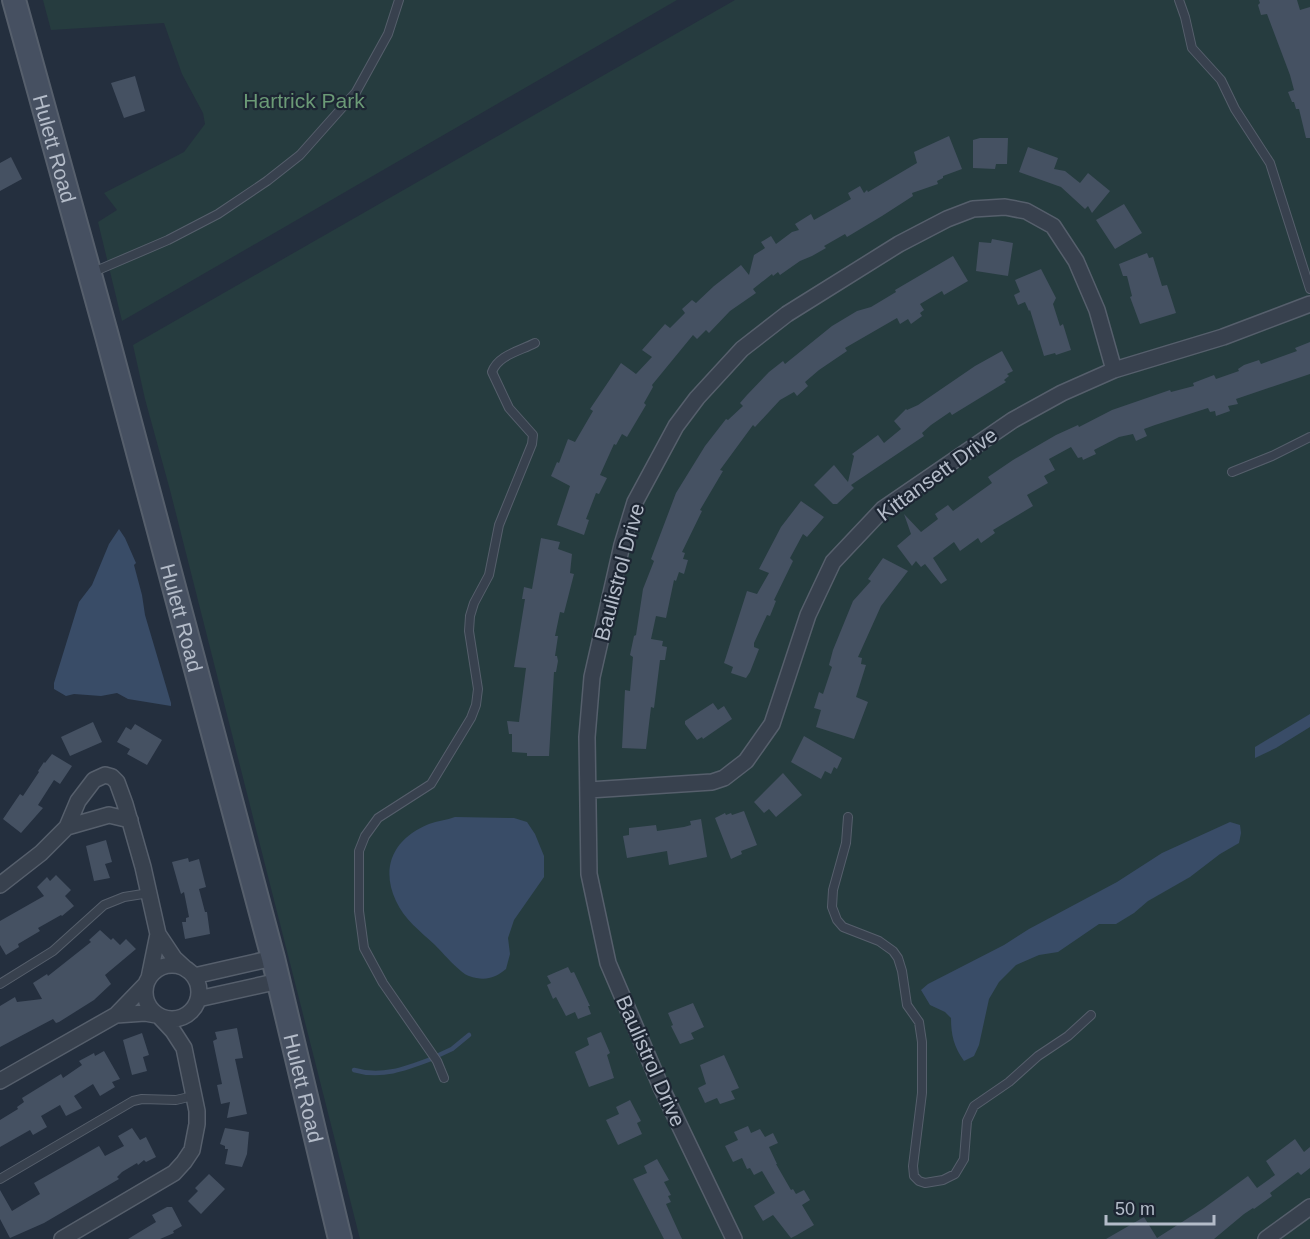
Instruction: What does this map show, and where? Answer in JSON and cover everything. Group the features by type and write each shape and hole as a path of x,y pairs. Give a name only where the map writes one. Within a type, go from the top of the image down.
{"street":[{"name":"Hulett Road","path":"14,0 273,958 340,1239"},
{"name":"Baulistrol Drive","path":"734,1239 661,1087 608,963 590,874 587,737 592,677 622,545 635,502 676,426 697,398 742,349 787,314 899,244 947,219 973,209 1005,207 1026,211 1053,226 1076,261 1096,310 1114,370"},
{"name":"Kittansett Drive","path":"589,790 712,782 736,770 756,749 772,724 808,615 833,562 883,509 1013,420 1062,393 1114,370 1223,337 1310,304"},
{"path":"0,885 41,853 67,827 78,801 89,786 99,777 105,775 112,777 117,782 130,820 158,934 174,958 190,973 199,991 198,999 189,1014 184,1048 197,1124 192,1150 174,1173 62,1239"},
{"path":"67,827 109,815 130,820"},
{"path":"158,934 147,982 146,1000 149,1008 173,1031 184,1048"},
{"path":"0,1081 116,1015 157,969 165,966 180,966 190,973 273,958"},
{"path":"198,999 279,981"},
{"path":"116,1015 145,1012 172,1020 189,1014"},
{"path":"1266,1239 1310,1207"}],"lane":[{"path":"89,274 168,240 218,213 267,181 300,155 356,92 388,34 399,0"},
{"path":"1179,0 1192,48 1221,80 1235,109 1270,163 1310,289"},
{"path":"444,1078 437,1061 383,983 364,948 359,911 359,851 365,836 378,818 431,784 471,718 476,705 478,689 469,631 470,616 474,603 489,575 499,525 532,444 533,435 509,408 492,372 495,364 501,358 535,343"},
{"path":"1232,472 1266,459 1310,437"},
{"path":"848,817 846,843 832,890 832,907 837,921 843,927 879,941 893,951 902,971 907,1005 919,1022 922,1042 921,1093 913,1166 914,1176 919,1181 933,1182 955,1174 964,1159 967,1121 974,1106 1009,1082 1091,1015"},
{"path":"0,984 53,951 104,905 124,897 148,893"},
{"path":"0,1179 134,1101 142,1099 176,1100 193,1096"}],"green space":[{"name":"Hartrick Park","path":"43,0 677,0 122,321 98,222 117,210 104,193 184,152 205,124 203,113 182,74 164,23 51,30"},
{"path":"735,0 1310,0 1310,1239 360,1239 133,345"}],"water":[{"path":"119,529 136,563 134,565 145,615 171,706 128,699 117,693 101,696 74,694 66,696 54,689 79,602 92,585 109,544"},
{"path":"1310,714 1310,727 1255,758 1255,747"},
{"path":"455,817 514,818 527,822 544,856 544,877 514,920 508,938 510,954 506,969 489,978 469,976 456,967 408,919 399,908 391,889 389,877 393,855 407,837 429,824"},
{"path":"1230,822 1240,825 1239,843 1190,877 1148,901 1116,924 1099,924 1058,952 1039,955 1016,965 999,982 989,999 979,1045 974,1056 964,1061 954,1041 951,1018 945,1012 930,1005 921,990 928,984 1117,882 1162,853"}],"building":[{"path":"1259,0 1297,0 1300,10 1310,7 1310,138 1306,138 1299,109 1296,109 1288,92 1294,90 1290,75 1267,14 1261,15"},
{"path":"135,76 145,111 124,118 111,83"},
{"path":"949,136 962,169 943,176 937,181 938,184 912,193 913,196 882,216 847,237 845,234 824,246 826,248 800,261 780,275 778,272 773,276 772,274 753,289 756,293 730,311 709,333 706,330 697,339 693,335 652,385 644,403 646,405 627,437 622,434 616,445 614,444 600,475 607,478 599,494 596,493 586,519 589,520 584,535 557,525 570,486 551,476 557,462 559,463 568,439 575,442 593,411 590,409 621,363 636,374 652,357 642,350 665,324 670,328 685,313 682,309 692,300 696,303 741,265 749,275 754,255 765,248 761,242 771,236 776,244 792,232 799,230 795,224 811,214 814,220 851,199 848,193 860,186 864,193 867,190 868,192 917,163 914,152"},
{"path":"1008,138 1007,164 996,164 995,169 973,168 973,140"},
{"path":"1028,147 1058,158 1054,169 1065,171 1080,183 1088,173 1110,191 1092,213 1088,206 1085,209 1061,187 1019,172"},
{"path":"11,157 22,179 0,191 0,163"},
{"path":"1124,204 1142,233 1115,249 1096,220"},
{"path":"992,239 1013,243 1008,276 976,271 979,242 991,243"},
{"path":"1147,253 1149,258 1153,257 1162,286 1167,285 1176,313 1140,324 1130,297 1132,296 1127,276 1123,276 1119,264"},
{"path":"953,256 968,281 944,295 942,291 920,304 924,310 920,313 922,316 911,324 908,319 900,324 897,318 845,348 847,351 805,382 808,386 797,396 794,392 780,400 755,427 753,425 720,470 723,471 700,510 702,511 682,552 685,553 683,559 688,560 684,574 679,572 676,581 674,580 666,618 656,616 651,639 663,641 662,646 667,647 665,660 660,660 646,749 622,748 625,690 630,691 633,657 630,655 636,635 643,589 654,561 651,559 676,493 705,446 726,419 728,420 743,406 740,403 747,395 783,361 785,364 832,326 857,311 871,307"},
{"path":"1041,269 1056,298 1053,304 1060,326 1063,324 1071,350 1056,355 1055,353 1044,356 1030,310 1025,302 1018,305 1014,295 1020,292 1015,280"},
{"path":"1310,342 1310,374 1236,399 1238,404 1228,406 1230,411 1216,416 1215,411 1210,412 1208,408 1144,429 1147,436 1136,441 1133,434 1119,437 1094,450 1096,454 1083,460 1082,457 1078,458 1071,447 1049,459 1055,470 1044,476 1048,483 1027,495 1033,506 993,530 995,533 981,543 978,538 960,551 954,542 933,558 947,580 941,584 925,564 921,567 916,561 912,566 897,546 911,534 904,514 921,532 938,519 935,514 948,505 953,511 992,483 988,477 1056,435 1078,425 1079,427 1112,410 1170,390 1171,392 1194,386 1193,383 1214,375 1216,379 1239,371 1238,369 1244,365 1259,360 1261,364 1297,351 1295,348"},
{"path":"1002,351 1013,371 1007,374 1009,376 1004,380 1006,382 952,415 950,412 931,425 922,433 924,436 851,485 854,488 837,504 833,504 814,485 834,465 848,482 854,456 852,454 878,435 884,443 901,429 894,421 906,409 918,405 975,366"},
{"path":"801,501 824,517 807,537 803,534 790,558 793,561 774,600 776,601 770,616 767,615 754,643 754,647 759,649 750,672 746,678 731,673 733,667 724,663 747,591 757,594 769,573 759,569 781,527"},
{"path":"541,538 560,542 558,549 572,554 570,573 574,574 564,613 560,612 555,636 558,636 555,656 558,661 556,672 554,672 549,756 527,756 527,753 512,752 512,734 509,734 507,721 519,722 526,668 514,667 525,599 522,599 524,587 532,589"},
{"path":"883,558 908,571 881,606 858,657 862,658 861,664 866,665 856,697 868,702 854,739 816,727 821,710 814,708 819,692 823,694 832,667 829,665 833,650 853,601 871,581 868,579"},
{"path":"713,703 718,710 724,706 732,719 703,739 702,737 697,740 685,721"},
{"path":"93,722 102,742 70,756 61,737"},
{"path":"135,724 162,740 147,765 127,754 130,749 117,742 126,727 131,730"},
{"path":"804,736 842,758 837,769 834,767 831,774 825,771 821,779 791,762"},
{"path":"52,754 72,766 60,784 54,780 38,805 43,808 21,833 3,819 20,794 23,796 44,762"},
{"path":"783,773 802,795 776,817 769,809 764,813 754,802"},
{"path":"744,811 757,845 741,851 742,854 731,859 715,818 725,813 732,815"},
{"path":"701,819 707,857 669,865 667,851 627,858 623,836 629,835 629,828 656,825 657,831 684,827 691,825 690,821"},
{"path":"106,840 112,862 105,864 110,878 94,881 86,846"},
{"path":"188,858 189,862 199,859 206,887 199,889 205,912 207,912 210,934 185,939 182,922 186,922 186,918 189,917 184,892 181,894 172,862"},
{"path":"56,875 71,890 65,896 74,906 62,916 38,928 40,931 18,944 19,947 6,955 0,945 0,921 44,896 37,887 47,877 50,881"},
{"path":"100,930 120,945 126,939 136,949 105,975 111,984 94,1000 59,1022 56,1023 53,1019 0,1047 0,1006 15,997 17,1002 42,999 33,983 47,974 48,976 91,942 89,940"},
{"path":"568,967 571,973 574,972 590,1006 588,1006 591,1014 578,1019 575,1012 566,1016 556,997 553,999 547,985 551,983 547,976"},
{"path":"693,1003 704,1027 691,1033 694,1039 680,1044 671,1026 673,1025 668,1013"},
{"path":"237,1028 243,1058 235,1059 247,1114 227,1118 230,1102 221,1104 217,1085 222,1084 213,1041 217,1039 215,1032"},
{"path":"601,1032 610,1053 607,1055 614,1078 589,1087 575,1052 589,1045 587,1038"},
{"path":"142,1033 149,1055 143,1057 147,1071 132,1075 123,1040"},
{"path":"104,1051 120,1079 112,1082 115,1087 100,1096 93,1084 74,1096 82,1108 66,1116 60,1105 41,1116 47,1127 33,1135 30,1130 0,1147 0,1120 18,1109 17,1107 24,1102 22,1098 61,1074 63,1078 82,1065 79,1061 94,1053 95,1056"},
{"path":"724,1055 739,1088 731,1091 735,1099 720,1104 717,1098 705,1103 698,1088 706,1084 700,1065"},
{"path":"630,1100 641,1121 637,1123 642,1134 618,1145 606,1120 619,1114 616,1107"},
{"path":"748,1126 751,1133 760,1129 765,1137 773,1133 778,1143 769,1147 776,1164 791,1190 793,1189 796,1194 804,1190 810,1200 802,1205 814,1225 791,1238 773,1215 763,1221 754,1206 775,1193 762,1171 754,1175 750,1168 747,1169 742,1158 733,1162 725,1146 738,1140 734,1132"},
{"path":"132,1128 140,1140 146,1137 156,1157 146,1162 144,1160 138,1165 137,1163 122,1172 117,1177 119,1179 44,1223 10,1238 0,1219 0,1190 12,1211 40,1194 34,1183 99,1146 105,1156 124,1146 118,1136"},
{"path":"225,1128 249,1132 247,1154 242,1167 225,1164 228,1149 220,1144"},
{"path":"1295,1139 1304,1152 1310,1147 1310,1168 1301,1175 1298,1172 1270,1193 1272,1196 1244,1214 1214,1239 1106,1239 1144,1217 1157,1238 1248,1176 1257,1188 1275,1175 1266,1161"},
{"path":"657,1159 669,1180 664,1182 671,1195 668,1196 671,1202 666,1204 682,1239 664,1239 633,1179 647,1173 644,1166"},
{"path":"209,1174 225,1189 201,1214 188,1201 198,1191 195,1188"},
{"path":"167,1207 172,1207 182,1226 173,1231 174,1233 160,1239 128,1239 156,1222 152,1215"}],"waterway":[{"path":"439,1055 452,1049 469,1035"},
{"path":"354,1070 383,1073 431,1059"}]}
